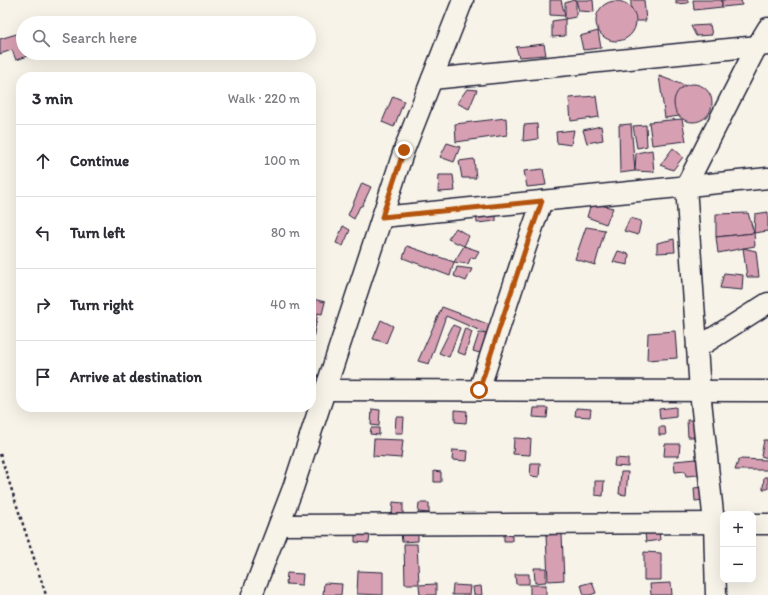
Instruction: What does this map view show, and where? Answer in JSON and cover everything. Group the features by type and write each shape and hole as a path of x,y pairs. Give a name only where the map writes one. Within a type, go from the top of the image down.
{"street":[{"path":"252,595 295,481 404,150 463,0"},
{"path":"716,595 719,523 700,391 686,186 763,46 768,28"},
{"path":"432,79 763,46"},
{"path":"382,217 768,178"},
{"path":"479,390 542,201"},
{"path":"697,348 768,303"},
{"path":"325,390 768,391"},
{"path":"279,525 719,523"},
{"path":"756,524 768,524"}],"path":[{"path":"0,454 46,595"}],"building":[{"path":"550,0 561,0 565,16 550,15"},
{"path":"576,0 576,17 565,19 565,3"},
{"path":"576,0 593,0 594,12 579,11"},
{"path":"631,0 644,0 646,21 631,21"},
{"path":"676,0 688,0 688,3 676,4"},
{"path":"693,0 722,0 722,7 694,10"},
{"path":"722,0 741,0 742,5 722,7"},
{"path":"616,1 624,3 630,7 634,13 636,21 634,29 630,35 624,39 616,41 608,39 602,35 598,29 596,21 598,13 602,7 608,3"},
{"path":"565,19 565,36 552,37 552,21"},
{"path":"710,25 712,35 696,36 691,26"},
{"path":"598,31 601,48 583,50 580,36"},
{"path":"16,34 16,60 12,50 0,54 0,39"},
{"path":"544,44 546,55 519,57 516,47"},
{"path":"659,76 686,86 687,115 665,118"},
{"path":"689,84 697,84 704,87 709,92 712,103 709,114 704,119 697,122 689,122 682,119 677,114 674,107 674,99 677,92 682,87"},
{"path":"467,89 477,90 469,109 457,103"},
{"path":"393,96 404,101 394,127 382,122"},
{"path":"596,96 599,117 571,121 569,98"},
{"path":"506,118 507,135 456,142 455,124"},
{"path":"682,119 686,141 652,145 649,122"},
{"path":"537,124 538,139 523,141 524,125"},
{"path":"631,124 635,171 620,173 619,125"},
{"path":"646,125 647,146 637,148 633,126"},
{"path":"601,126 603,140 587,143 583,130"},
{"path":"574,130 571,145 557,143 556,132"},
{"path":"447,143 460,147 454,162 440,157"},
{"path":"673,148 683,157 673,170 660,165"},
{"path":"652,150 654,172 635,171 636,153"},
{"path":"474,159 476,178 462,178 459,161"},
{"path":"543,169 546,185 527,187 524,171"},
{"path":"439,175 453,175 455,191 438,192"},
{"path":"362,183 371,187 354,219 348,215"},
{"path":"591,203 613,208 606,224 587,217"},
{"path":"496,210 496,221 477,223 476,212"},
{"path":"768,212 768,231 754,233 755,214"},
{"path":"748,213 754,233 716,237 716,214"},
{"path":"630,218 641,221 638,235 624,231"},
{"path":"343,226 350,230 343,246 336,243"},
{"path":"586,227 605,230 595,265 575,259"},
{"path":"456,228 469,236 464,246 448,239"},
{"path":"754,233 755,246 718,253 716,237"},
{"path":"674,239 675,252 657,253 657,243"},
{"path":"407,246 454,262 450,276 403,258"},
{"path":"464,246 479,251 475,258 471,257 468,264 454,262"},
{"path":"743,248 756,251 759,277 747,277"},
{"path":"618,251 629,254 628,265 613,262"},
{"path":"457,267 472,269 466,281 454,276"},
{"path":"724,273 743,275 742,290 720,288"},
{"path":"316,300 325,302 322,314 318,313 316,323"},
{"path":"442,307 493,326 488,334 446,316 429,364 418,361"},
{"path":"381,320 393,326 386,343 373,339"},
{"path":"453,325 460,328 449,357 439,353"},
{"path":"465,328 472,332 465,355 457,352"},
{"path":"675,331 677,358 647,360 648,333"},
{"path":"479,333 488,334 483,354 473,351"},
{"path":"676,407 676,417 660,419 659,409"},
{"path":"534,408 548,408 547,418 533,417"},
{"path":"576,408 591,409 590,417 575,416"},
{"path":"372,409 380,410 379,426 371,425"},
{"path":"455,410 467,411 466,423 455,422"},
{"path":"396,417 404,417 403,433 395,433"},
{"path":"687,420 695,420 696,437 688,437"},
{"path":"659,427 665,427 666,435 659,435"},
{"path":"371,428 379,428 379,435 370,434"},
{"path":"514,438 531,439 530,455 513,454"},
{"path":"374,439 403,440 401,458 373,456"},
{"path":"764,440 768,440 768,458 761,456"},
{"path":"665,444 680,444 679,456 664,456"},
{"path":"453,450 468,451 467,461 452,460"},
{"path":"615,458 628,459 628,467 614,466"},
{"path":"697,459 698,475 686,476 685,471 675,472 674,461"},
{"path":"739,459 768,460 768,470 735,470"},
{"path":"531,463 540,463 539,477 530,476"},
{"path":"434,471 441,472 441,482 434,482"},
{"path":"621,472 628,472 626,495 619,494"},
{"path":"764,477 768,477 768,489 763,489"},
{"path":"595,481 604,481 603,496 595,495"},
{"path":"703,487 704,500 695,501 694,488"},
{"path":"393,502 403,503 403,514 392,514"},
{"path":"419,503 429,503 429,513 418,512"},
{"path":"659,531 660,540 646,542 645,533"},
{"path":"401,533 418,533 418,541 402,542"},
{"path":"504,533 512,534 512,541 504,541"},
{"path":"355,534 370,534 369,543 355,542"},
{"path":"562,534 564,580 548,581 546,535"},
{"path":"404,544 417,544 419,584 405,584"},
{"path":"644,552 661,553 661,580 644,580"},
{"path":"534,568 546,568 546,582 535,583"},
{"path":"358,571 383,572 383,595 357,594"},
{"path":"287,573 303,574 302,585 286,584"},
{"path":"515,574 529,574 529,584 516,584"},
{"path":"592,582 596,593 584,595 581,585"},
{"path":"324,583 342,584 341,595 323,595"},
{"path":"671,583 672,595 651,595 650,584"},
{"path":"436,584 436,595 420,595 419,585"},
{"path":"453,585 470,586 469,595 452,595"},
{"path":"530,585 546,585 546,595 530,595"},
{"path":"481,586 482,595 474,595 473,587"}],"route":[{"path":"404,150 382,217 542,201 479,390"}]}
